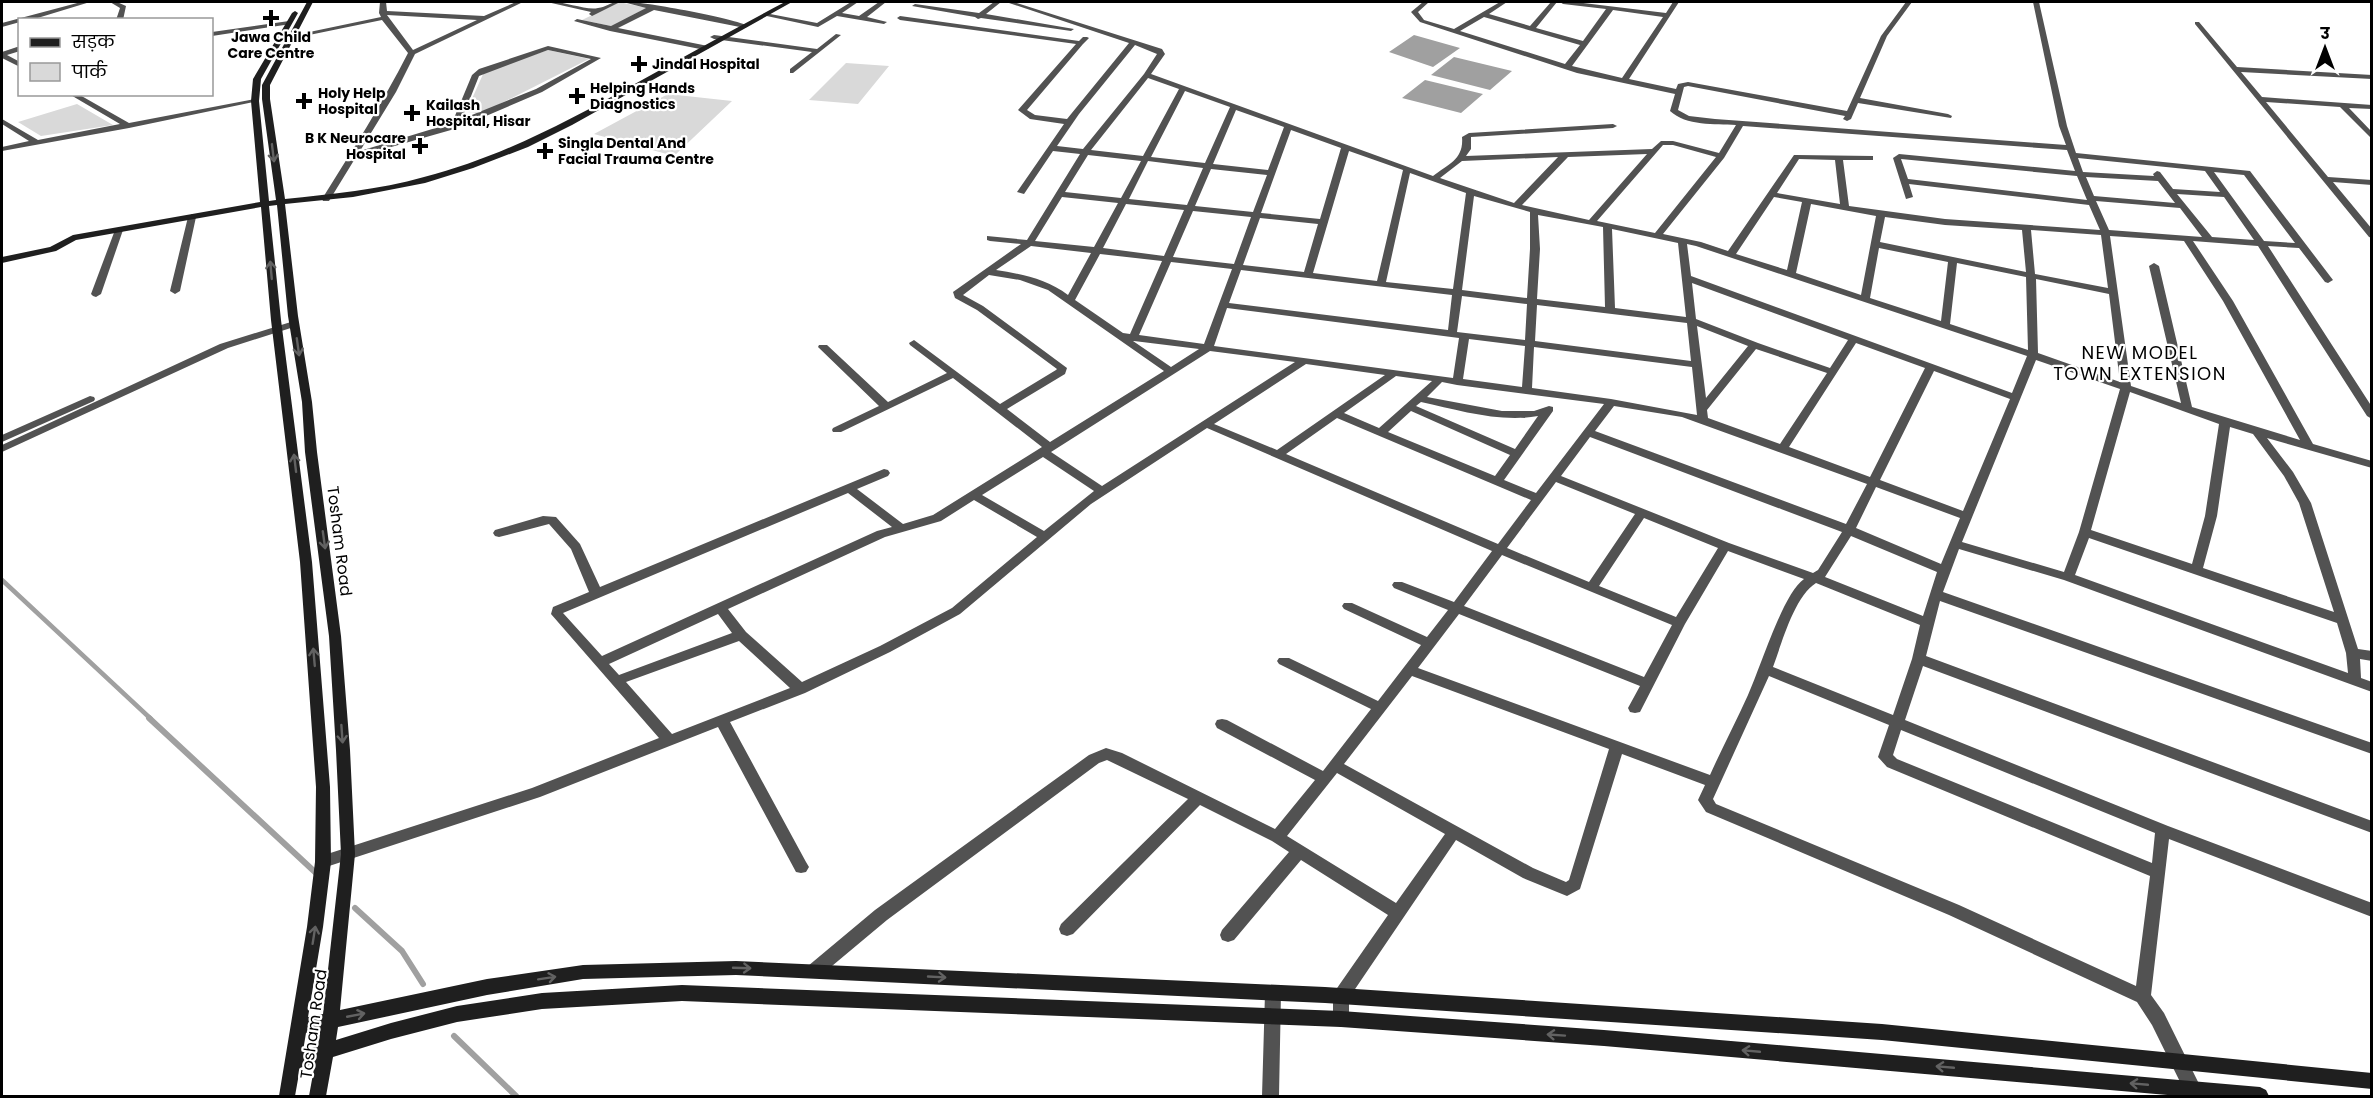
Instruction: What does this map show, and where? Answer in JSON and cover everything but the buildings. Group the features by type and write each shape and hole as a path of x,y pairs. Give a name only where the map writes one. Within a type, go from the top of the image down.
{"main road":[{"name":"Tosham Road","path":"301,2 290,23 266,85 268,124 285,232 294,320 307,402 311,452 335,636 348,854 331,1020 318,1096"},
{"name":"Tosham Road","path":"288,1096 323,862 320,730 306,562 277,324 255,101 257,79 310,2"},
{"path":"2,260 53,249 73,238 381,185 425,180 470,166 525,145 569,123 723,38 778,2"},
{"path":"381,185 485,154 524,139 696,46 789,2"},
{"path":"299,1026 487,987 583,972 736,968 1341,996 1882,1032 2372,1081"},
{"path":"293,1062 457,1014 542,1001 682,993 1341,1019 1604,1038 2194,1093 2260,1096"}],"street":[{"path":"28,18 87,2"},
{"path":"113,2 124,7 120,18"},
{"path":"383,2 383,15 412,53"},
{"path":"501,2 519,2"},
{"path":"327,195 392,92 412,53 519,2"},
{"path":"550,2 597,11"},
{"path":"617,2 577,21 705,48"},
{"path":"626,2 741,25"},
{"path":"765,15 818,25 855,2"},
{"path":"861,18 884,2"},
{"path":"966,27 998,2"},
{"path":"1000,409 1061,372 1062,368 980,308 958,296 958,292 1029,243 1086,152 1147,75 1161,53 1009,2"},
{"path":"1426,2 1414,12 1416,16 1429,23 1567,67 1678,92"},
{"path":"1455,31 1504,2"},
{"path":"1531,29 1554,2"},
{"path":"1563,2 1667,15"},
{"path":"1637,2 1637,11"},
{"path":"1624,81 1676,2"},
{"path":"1842,130 1884,36 1909,2"},
{"path":"2036,2 2061,119 2105,231 2126,388 2085,532 2068,577"},
{"path":"1081,43 900,18 918,4 981,16 1091,31"},
{"path":"610,28 654,7"},
{"path":"1567,67 1611,8"},
{"path":"835,14 884,22"},
{"path":"1483,14 1584,44"},
{"path":"286,38 383,15 484,18"},
{"path":"2,25 18,21"},
{"path":"213,34 290,23"},
{"path":"2197,23 2371,235"},
{"path":"1069,122 1033,117 1022,110 1091,31"},
{"path":"793,71 838,36"},
{"path":"714,37 818,51"},
{"path":"1021,192 1069,122 1132,43"},
{"path":"351,156 455,126 501,109 597,58 548,48 482,71 476,75 455,126"},
{"path":"2,55 18,50"},
{"path":"2,55 18,64"},
{"path":"2234,69 2372,77"},
{"path":"1147,75 1470,192 1534,211 1659,234 1731,254 2225,422 2372,465"},
{"path":"1849,114 1688,84 1683,85 1678,92 1674,111 1680,116 1741,123 1842,130 2073,152 2150,163 2247,172 2328,280"},
{"path":"1070,301 1183,89"},
{"path":"76,96 129,126"},
{"path":"2258,99 2372,107"},
{"path":"1856,100 1948,116"},
{"path":"2,149 255,101"},
{"path":"2342,105 2372,137"},
{"path":"1133,338 1234,106"},
{"path":"2,121 37,143"},
{"path":"1659,234 1721,156 1741,123"},
{"path":"602,662 881,534 938,518 1208,348 1289,125"},
{"path":"1434,179 1460,159 1467,149 1466,137 1469,135 1613,126"},
{"path":"1592,222 1661,143 1669,142 1721,156"},
{"path":"1307,276 1346,146"},
{"path":"1051,148 1272,173"},
{"path":"1460,159 1652,151"},
{"path":"1516,206 1565,155"},
{"path":"1731,254 1799,156 1870,158"},
{"path":"1910,197 1897,158 1899,156 2081,174 2161,179"},
{"path":"1839,157 1845,208"},
{"path":"2150,163 2209,239"},
{"path":"2206,168 2261,243 2372,416"},
{"path":"1381,285 1407,169"},
{"path":"2325,179 2372,183"},
{"path":"1904,181 2093,200 2184,206"},
{"path":"2171,191 2226,195"},
{"path":"1452,335 1470,192"},
{"path":"1059,194 1323,222"},
{"path":"1771,194 1881,214 1945,222 2304,246"},
{"path":"1791,274 1807,201"},
{"path":"1527,391 1534,211"},
{"path":"1865,300 1881,214"},
{"path":"175,291 192,217"},
{"path":"1607,225 1610,310"},
{"path":"2026,226 2031,276 2033,355 1944,570 1927,623 1919,659 1886,753 1887,760 2158,872"},
{"path":"96,294 119,230"},
{"path":"2186,237 2228,301 2310,448"},
{"path":"990,238 1690,320 1833,372"},
{"path":"1682,240 1703,415"},
{"path":"1875,244 2112,292"},
{"path":"1945,326 1953,261"},
{"path":"2154,266 2187,408"},
{"path":"987,272 1034,280 1056,289 1170,370"},
{"path":"1686,277 2014,397"},
{"path":"1223,305 1697,365"},
{"path":"2,439 209,344 294,320"},
{"path":"2,449 224,346 277,324"},
{"path":"1121,336 1703,415 1783,448 1966,516"},
{"path":"1457,382 1464,336"},
{"path":"1783,448 1854,339"},
{"path":"914,343 1102,491"},
{"path":"1703,415 1754,345"},
{"path":"823,347 886,406"},
{"path":"323,862 535,793 800,689 885,649 956,611 1044,536 1102,491 1304,361"},
{"path":"1931,367 1849,530 1826,568 1799,591 1755,694 1705,800 1711,808 1954,910 2143,997 2158,1018 2194,1093"},
{"path":"1278,455 1394,373"},
{"path":"837,430 954,374"},
{"path":"1381,432 1440,379"},
{"path":"1497,481 1557,395"},
{"path":"1419,398 1476,410 1527,414 1548,411"},
{"path":"1277,837 1381,708 1611,402"},
{"path":"1410,407 1516,454"},
{"path":"1336,414 1537,498"},
{"path":"2196,570 2211,516 2225,422"},
{"path":"1206,424 1500,550 1679,623"},
{"path":"1588,432 1849,530 1944,570"},
{"path":"2258,432 2289,475 2305,503 2353,653 2355,682"},
{"path":"669,740 557,614 559,608 884,473"},
{"path":"1553,477 1927,623"},
{"path":"849,488 902,528"},
{"path":"974,495 1044,536"},
{"path":"1592,586 1642,512"},
{"path":"499,533 543,520 552,520 576,547 596,593"},
{"path":"2085,532 2342,620"},
{"path":"1956,544 2068,577 2372,687"},
{"path":"1635,708 1679,623 1725,546"},
{"path":"1398,585 1648,684"},
{"path":"1937,595 2372,749"},
{"path":"1348,606 1430,644"},
{"path":"720,608 741,635 800,689"},
{"path":"618,680 741,635"},
{"path":"2353,653 2372,657"},
{"path":"1919,659 2372,828"},
{"path":"1284,661 1381,708"},
{"path":"1765,669 2163,830 2372,910"},
{"path":"1409,670 1713,782"},
{"path":"721,719 801,867"},
{"path":"1222,724 1326,779"},
{"path":"1336,766 1528,873 1567,889 1575,884 1617,747"},
{"path":"814,971 881,915 1094,759 1106,754 1117,757 1277,837 1398,913"},
{"path":"1067,929 1198,798"},
{"path":"2143,997 2163,830"},
{"path":"1341,1019 1341,996 1454,832"},
{"path":"1228,935 1299,851"},
{"path":"1270,1096 1273,993"}],"green space":[{"path":"619,2 647,8 611,26 582,20"},
{"path":"548,50 589,59 482,113 466,112 484,72"},
{"path":"846,63 889,66 858,104 809,100"},
{"path":"668,94 732,101 674,156 594,134"},
{"path":"77,104 113,125 41,136 18,122"}],"shaded area":[{"path":"1414,35 1460,48 1433,67 1389,52"},
{"path":"1454,57 1512,71 1490,90 1431,75"},
{"path":"1425,80 1483,94 1461,113 1402,98"}],"waterway":[{"path":"2,580 151,719"},
{"path":"149,718 316,873"},
{"path":"355,908 402,951 423,984"},
{"path":"454,1036 516,1096"}],"place":[{"name":"Jawa Child Care Centre","path":"271,18"},
{"name":"Jindal Hospital","path":"639,64"},
{"name":"Helping Hands Diagnostics","path":"577,96"},
{"name":"Holy Help Hospital","path":"304,101"},
{"name":"Kailash Hospital, Hisar","path":"412,113"},
{"name":"B K Neurocare Hospital","path":"420,146"},
{"name":"Singla Dental And Facial Trauma Centre","path":"545,151"}],"district":[{"name":"NEW MODEL TOWN EXTENSION","path":"2140,364"}]}
